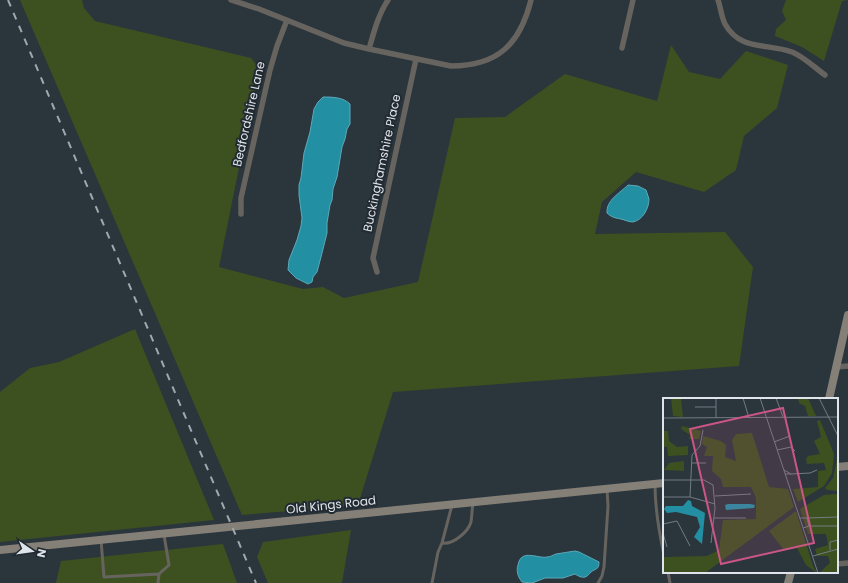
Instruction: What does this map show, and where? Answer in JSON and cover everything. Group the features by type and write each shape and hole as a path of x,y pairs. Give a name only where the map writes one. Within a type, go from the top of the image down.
{"street":[{"path":"231,0 259,9 344,43 452,66 475,65 498,55 518,34 528,14 531,0"},
{"path":"369,49 376,21 388,0"},
{"path":"622,48 633,0"},
{"path":"718,0 725,23 730,30 743,41 792,52 825,75"},
{"name":"Bedfordshire Lane","path":"241,214 241,198 270,70 287,20"},
{"name":"Buckinghamshire Place","path":"377,272 373,258 416,59"},
{"path":"829,398 848,315"},
{"path":"836,367 848,366"},
{"path":"838,467 848,466"},
{"name":"Old Kings Road","path":"0,550 663,484"},
{"path":"838,564 848,563"},
{"path":"788,583 791,573"}],"lane":[{"path":"655,484 656,507 663,550"},
{"path":"598,583 602,576 604,567 608,506 607,489"},
{"path":"442,544 447,544 455,540 469,528 473,503"},
{"path":"432,583 438,552 442,544 452,505"},
{"path":"104,578 159,574 169,565 164,534"},
{"path":"101,540 104,578 103,583"},
{"path":"668,573 670,583"},
{"path":"158,583 159,574"}],"green space":[{"path":"20,0 82,0 84,8 95,21 251,58 259,68 219,267 303,289 323,287 344,298 418,282 455,118 505,117 565,74 657,101 671,45 689,72 720,79 746,51 788,65 777,108 744,136 736,170 704,192 636,172 602,202 595,234 725,232 753,267 739,366 393,392 358,505 242,515"},
{"path":"786,0 848,0 842,1 824,61 802,47 775,36 776,29 786,20 782,11"},
{"path":"135,329 214,520 0,542 0,392 30,368 59,362"},
{"path":"351,530 342,583 268,583 257,557 263,542"},
{"path":"223,544 237,583 56,583 61,561"}],"water":[{"path":"323,97 334,97 350,104 350,124 342,147 330,205 327,233 321,257 317,272 313,277 312,282 308,284 296,278 288,270 289,260 301,226 302,218 299,185 304,153 314,109"},
{"path":"628,185 638,186 646,190 649,199 645,213 640,219 633,222 613,217 607,213 607,208 611,201"},
{"path":"575,551 599,562 598,568 584,577 580,577 575,574 563,578 545,578 532,583 522,582 519,578 517,567 523,557 530,555 548,557"}],"railway":[{"path":"8,0 256,583"}]}
